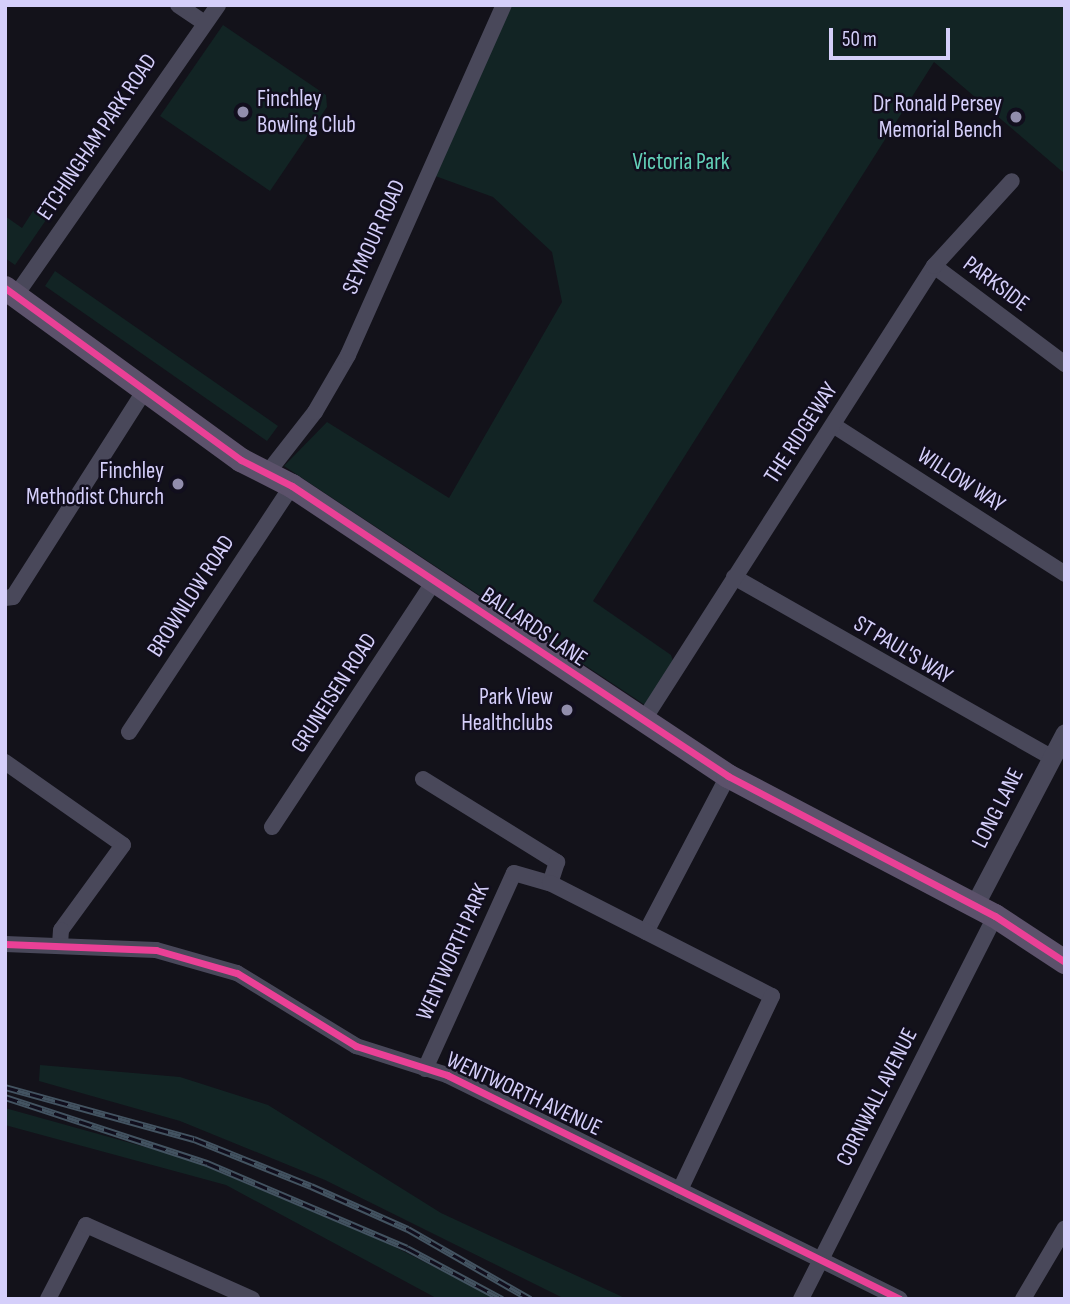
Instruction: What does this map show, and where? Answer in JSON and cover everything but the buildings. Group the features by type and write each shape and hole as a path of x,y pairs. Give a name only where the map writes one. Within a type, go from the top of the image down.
{"main road":[{"name":"BALLARDS LANE","path":"10,291 147,387 265,476 292,486 433,583 727,776 985,911 1065,962"}],"street":[{"path":"178,5 203,22"},
{"name":"ETCHINGHAM PARK ROAD","path":"10,291 203,22 218,5"},
{"name":"SEYMOUR ROAD","path":"265,476 315,412 348,355 504,5"},
{"name":"THE RIDGEWAY","path":"643,721 934,266 1012,181"},
{"name":"PARKSIDE","path":"934,266 1065,364"},
{"path":"5,598 13,597 147,387"},
{"name":"WILLOW WAY","path":"833,425 1065,574"},
{"name":"BROWNLOW ROAD","path":"129,732 292,486"},
{"name":"ST PAUL'S WAY","path":"734,577 1051,757"},
{"name":"GRUNEISEN ROAD","path":"272,828 433,583"},
{"name":"LONG LANE","path":"985,911 1051,757 1065,733"},
{"path":"5,762 123,845 61,930 60,946"},
{"path":"646,932 727,776"},
{"path":"423,779 557,862 551,883"},
{"name":"WENTWORTH PARK","path":"425,1069 514,873 551,883 772,996 680,1189"},
{"name":"CORNWALL AVENUE","path":"801,1299 985,911"},
{"name":"WENTWORTH AVENUE","path":"5,944 60,946 202,959 272,992 356,1046 425,1069 680,1189 900,1299"},
{"path":"48,1299 86,1225 252,1299"},
{"path":"1023,1299 1065,1228"}],"green space":[{"name":"Victoria Park","path":"504,5 1065,5 1065,174 934,62 593,601 671,655 673,661 645,705 284,466 327,422 449,498 562,302 552,252 493,197 427,173"},
{"name":"Finchley Bowling Club","path":"223,25 326,95 327,107 270,191 160,116"},
{"path":"33,211 46,220 15,265 5,258 5,216 22,228"},
{"path":"55,271 278,426 267,441 45,286"},
{"path":"40,1065 180,1077 268,1105 441,1213 627,1299 565,1299 325,1180 180,1121 39,1081"},
{"path":"5,1108 188,1159 389,1244 497,1299 438,1299 226,1185 5,1125"}],"railway":[{"path":"5,1087 194,1139 311,1186 408,1229 530,1299"},
{"path":"5,1097 207,1163 407,1248 502,1299"}],"cycle path":[{"path":"5,288 241,460 292,486 728,776 995,916 1065,962"},
{"path":"5,944 156,950 237,973 356,1046 447,1075 900,1299"}],"place":[{"name":"Finchley Bowling Club","path":"243,112"},
{"name":"Dr Ronald Persey Memorial Bench","path":"1016,117"},
{"name":"Finchley Methodist Church","path":"178,484"},
{"name":"Park View Healthclubs","path":"567,710"}]}
